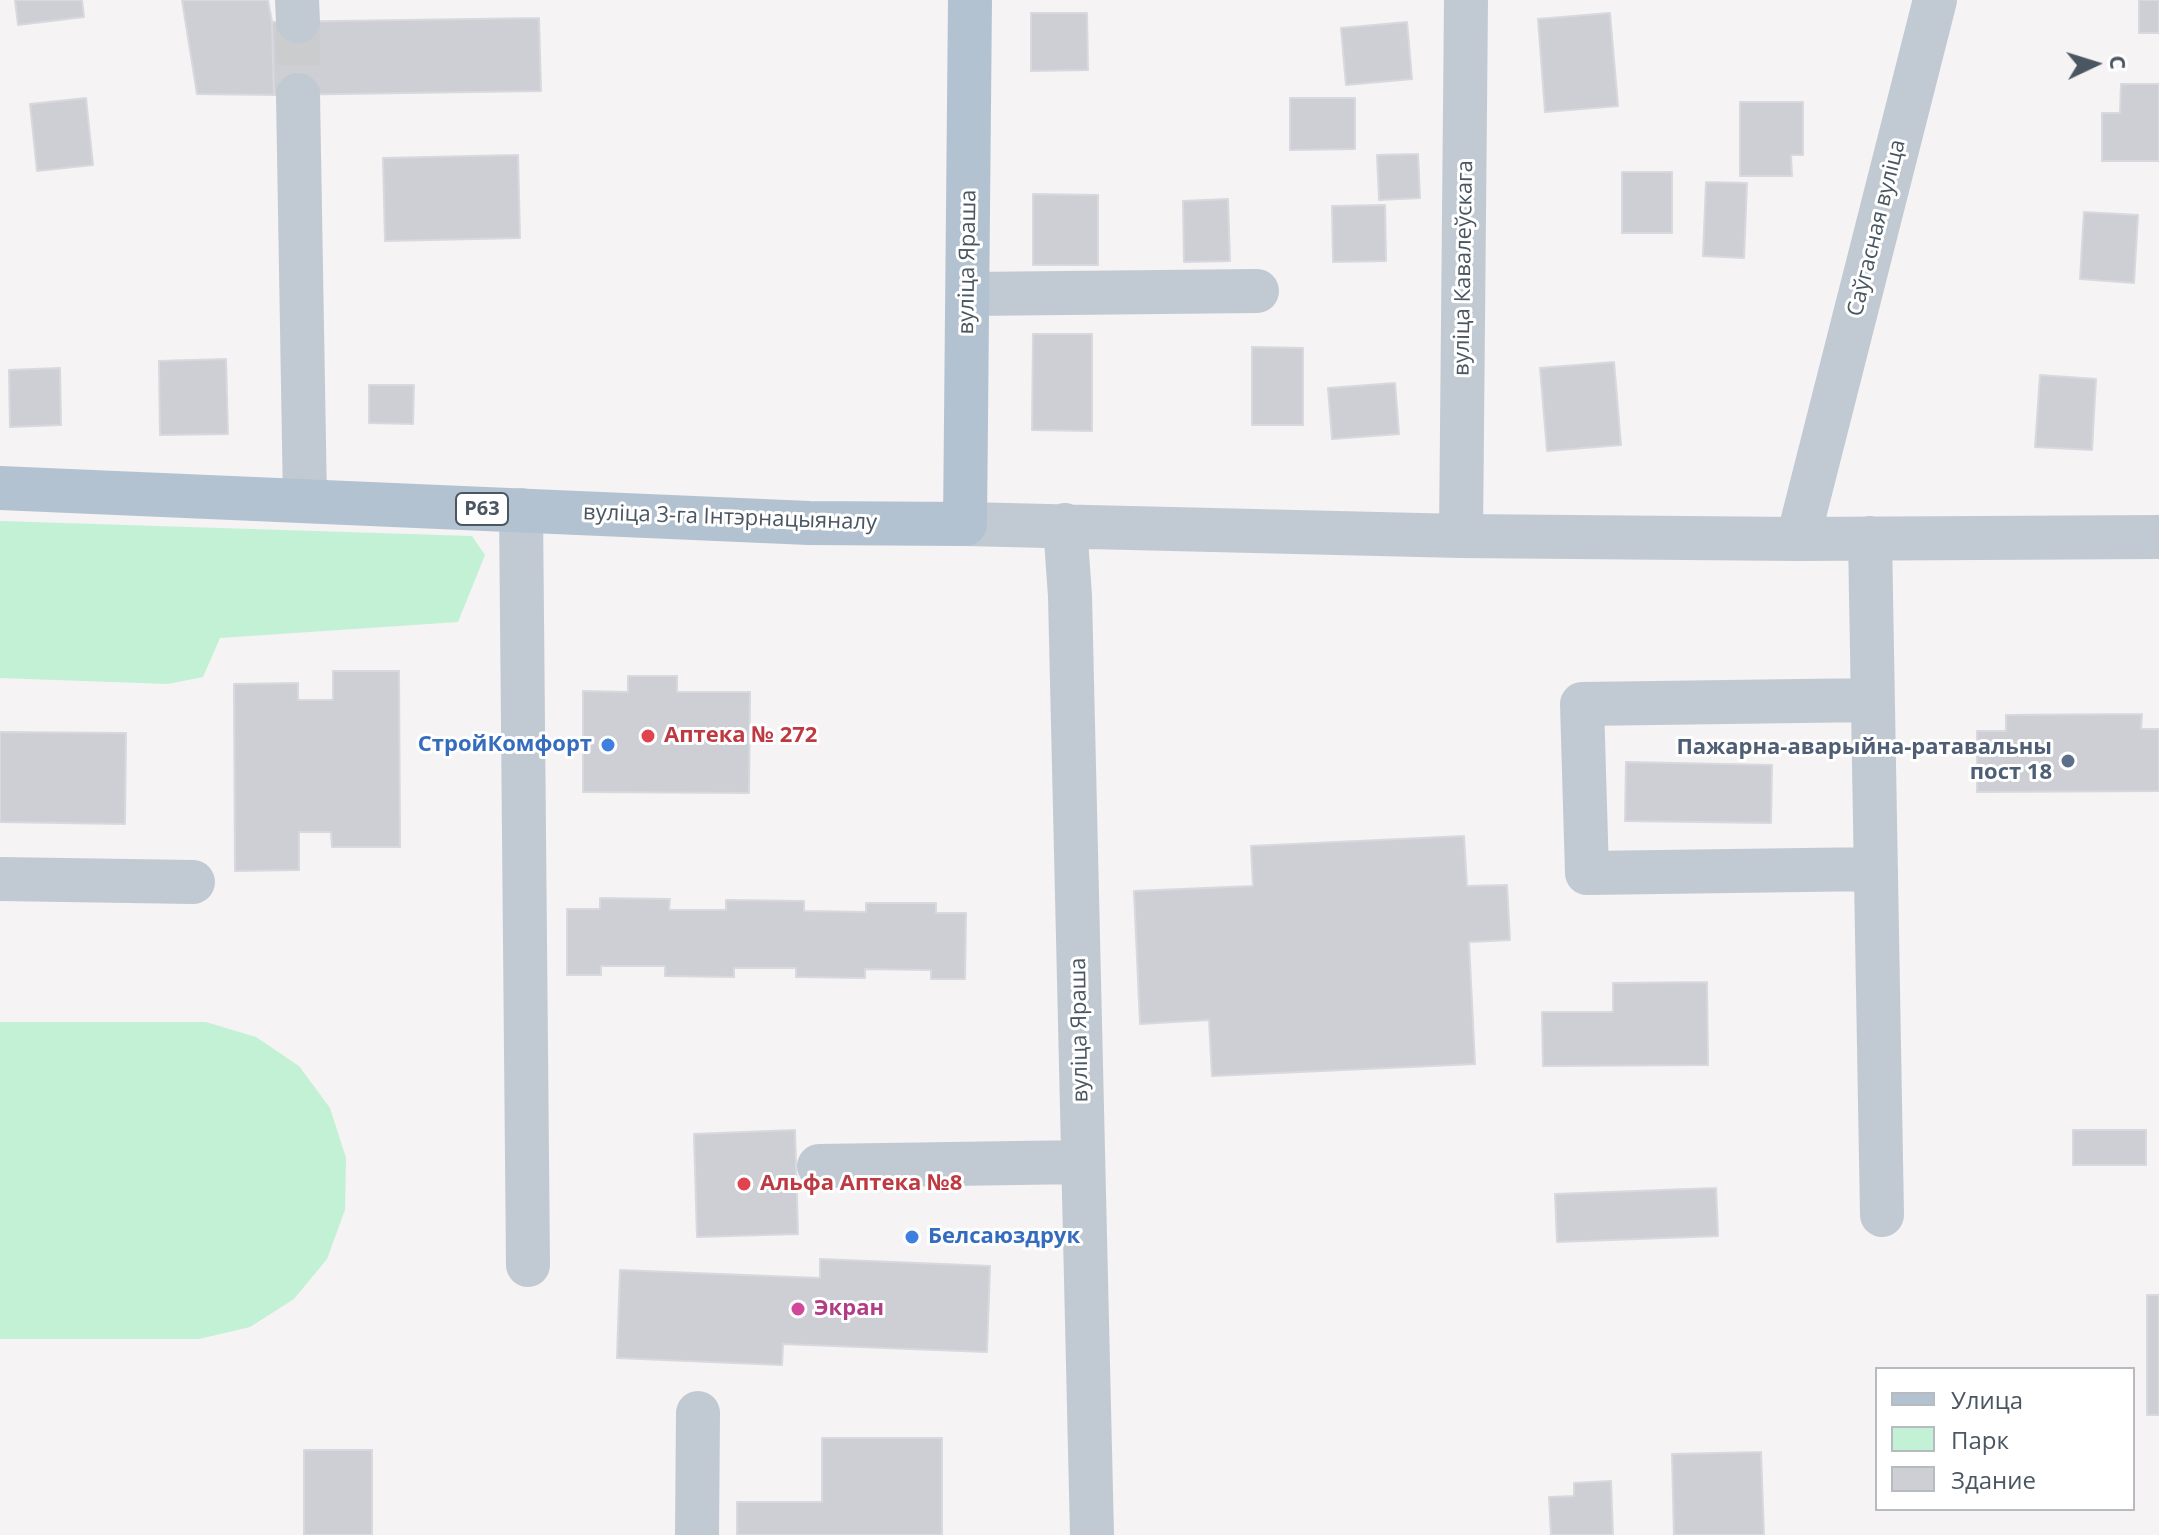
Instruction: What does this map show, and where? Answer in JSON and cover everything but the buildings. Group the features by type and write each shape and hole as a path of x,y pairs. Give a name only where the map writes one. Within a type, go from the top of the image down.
{"main road":[{"name":"вуліца Яраша","path":"965,524 970,0"},
{"name":"вуліца 3-га Інтэрнацыяналу","path":"0,488 809,523 965,524"}],"street":[{"name":"вуліца Кавалеўскага","path":"1461,536 1466,0"},
{"name":"Саўгасная вуліца","path":"1798,539 1935,0"},
{"path":"298,95 305,501"},
{"path":"968,294 1257,291"},
{"path":"521,510 528,1265"},
{"name":"вуліца 3-га Інтэрнацыяналу","path":"965,524 1461,536 1798,539 2159,537"},
{"name":"вуліца Яраша","path":"1065,525 1070,596 1092,1535"},
{"path":"1870,538 1882,1215"},
{"path":"1873,700 1582,704 1587,873 1876,869"},
{"path":"0,879 193,882"},
{"path":"819,1166 1083,1162"},
{"path":"697,1535 698,1413"}],"green space":[{"path":"0,521 472,536 485,555 458,622 220,638 203,677 168,684 0,678"},
{"path":"0,1022 206,1022 256,1037 299,1066 330,1108 346,1158 345,1210 327,1259 294,1299 250,1327 199,1339 0,1339"}],"tunnel":[{"path":"298,21 298,95"}],"place":[{"name":"Аптека № 272","path":"648,736"},
{"name":"СтройКомфорт","path":"608,745"},
{"name":"Пажарна-аварыйна-ратавальны пост 18","path":"2068,761"},
{"name":"Альфа Аптека №8","path":"744,1184"},
{"name":"Белсаюздрук","path":"912,1237"},
{"name":"Экран","path":"798,1309"}]}
